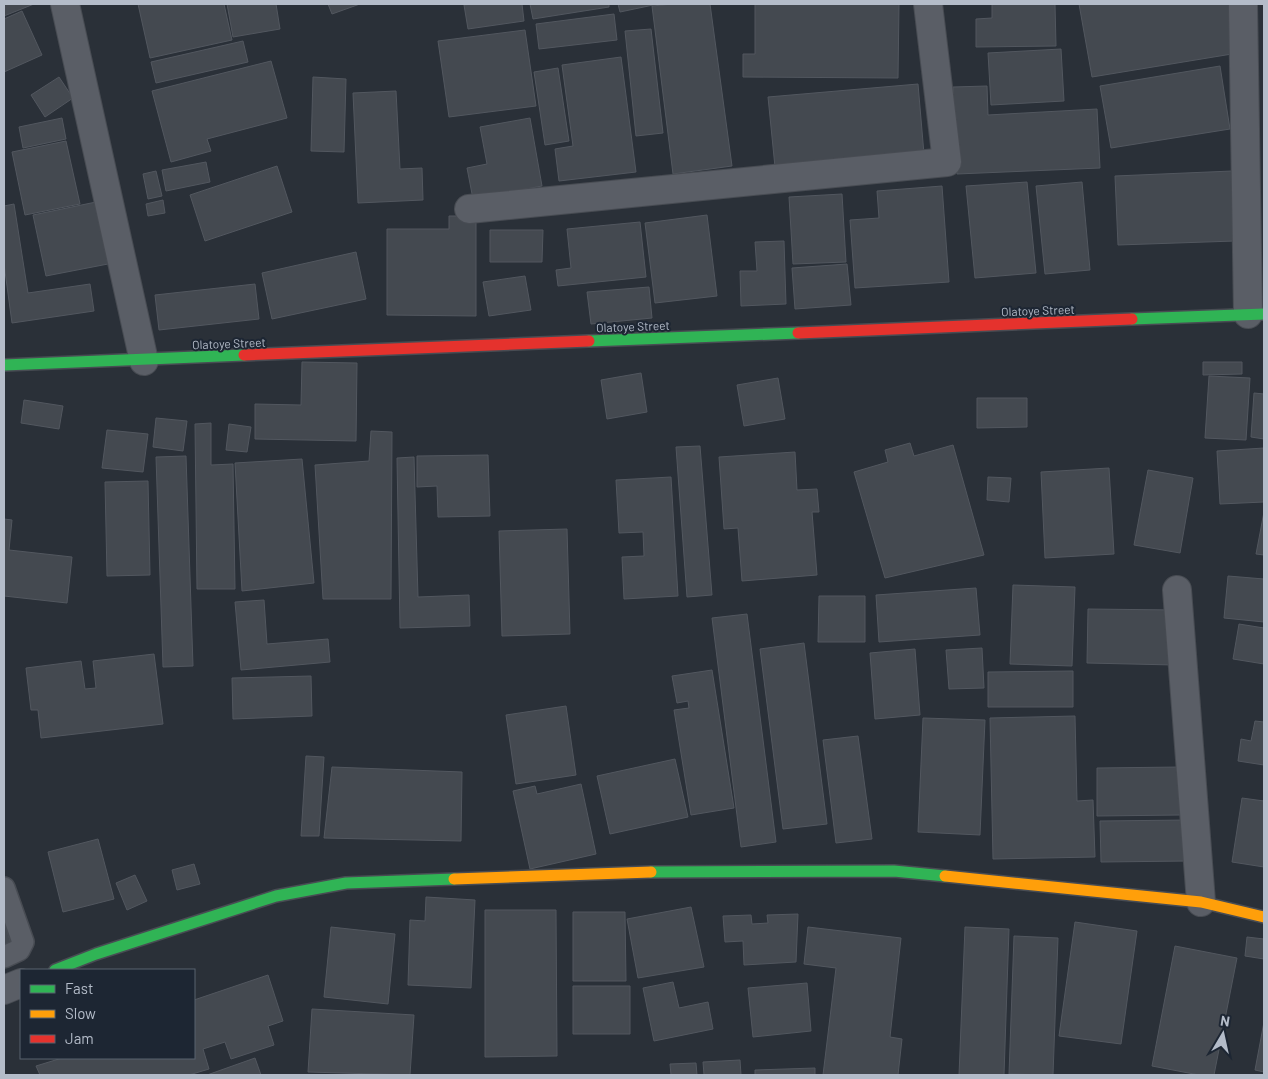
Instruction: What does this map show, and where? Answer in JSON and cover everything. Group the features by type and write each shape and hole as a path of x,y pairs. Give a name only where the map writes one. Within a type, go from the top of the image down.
{"street":[{"path":"65,4 144,361"},
{"path":"469,209 947,162 928,4"},
{"path":"1243,4 1256,314"},
{"name":"Olatoye Street","path":"4,365 144,361 1256,314"},
{"path":"1177,590 1201,902"},
{"path":"57,969 96,954 276,896 346,883 668,871 894,871 1201,902 1264,917"},
{"path":"4,990 20,984"}],"lane":[{"path":"4,888 23,942 19,950 4,957"}],"building":[{"path":"4,4 34,4 4,16"},
{"path":"138,4 224,4 232,40 150,58"},
{"path":"227,4 276,4 280,29 233,37"},
{"path":"328,4 360,4 332,14"},
{"path":"522,4 524,21 468,29 464,5"},
{"path":"530,4 609,4 609,7 533,19"},
{"path":"618,4 658,4 620,12"},
{"path":"710,4 732,166 673,174 652,6"},
{"path":"755,4 899,4 898,78 743,77 743,54 755,54"},
{"path":"992,4 1055,4 1056,46 976,47 976,19 992,18"},
{"path":"1079,4 1230,4 1238,53 1092,77"},
{"path":"22,11 42,55 4,72 4,19"},
{"path":"614,14 617,40 539,49 536,24"},
{"path":"651,29 663,133 636,136 625,31"},
{"path":"525,30 536,106 449,117 438,41"},
{"path":"243,41 248,62 156,83 151,62"},
{"path":"1061,49 1064,101 991,105 988,53"},
{"path":"621,57 636,172 559,181 555,149 573,146 562,65"},
{"path":"271,61 287,118 207,139 211,151 171,162 152,91"},
{"path":"1220,66 1230,129 1111,148 1100,86"},
{"path":"558,68 569,141 545,145 534,72"},
{"path":"59,77 73,98 45,117 31,95"},
{"path":"313,77 346,79 344,152 311,151"},
{"path":"918,84 924,154 775,167 768,97"},
{"path":"987,86 988,115 1097,109 1100,168 957,174 953,87"},
{"path":"396,91 400,169 422,168 423,200 358,203 353,93"},
{"path":"62,118 66,139 23,148 19,127"},
{"path":"530,118 542,186 473,199 467,168 487,164 480,127"},
{"path":"66,141 80,204 25,215 12,152"},
{"path":"206,162 210,182 166,191 162,170"},
{"path":"277,166 292,212 205,241 190,195"},
{"path":"156,171 162,196 148,199 143,174"},
{"path":"1232,171 1235,241 1118,245 1115,176"},
{"path":"1027,182 1036,273 975,278 966,186"},
{"path":"1082,182 1090,270 1045,274 1036,186"},
{"path":"942,186 949,282 855,288 850,220 879,218 877,191"},
{"path":"842,194 846,262 793,264 789,197"},
{"path":"163,200 165,213 148,216 146,204"},
{"path":"96,202 108,264 46,276 33,215"},
{"path":"14,204 28,293 90,284 94,311 12,323 4,264 4,206"},
{"path":"707,215 717,296 655,303 645,223"},
{"path":"449,216 476,216 476,316 387,315 387,229 449,229"},
{"path":"640,222 646,277 558,286 556,270 571,268 567,229"},
{"path":"490,230 543,230 542,262 490,262"},
{"path":"784,241 786,304 741,306 740,271 757,271 755,242"},
{"path":"356,252 366,299 272,319 262,273"},
{"path":"847,264 851,305 795,309 792,268"},
{"path":"525,276 531,310 489,316 483,282"},
{"path":"255,284 259,319 159,330 155,295"},
{"path":"649,287 652,318 591,324 587,292"},
{"path":"302,362 357,363 356,441 255,439 255,404 301,405"},
{"path":"1203,362 1242,362 1242,374 1203,375"},
{"path":"641,373 647,412 607,419 601,380"},
{"path":"1209,376 1250,378 1246,440 1205,438"},
{"path":"778,378 785,419 744,426 737,385"},
{"path":"1254,393 1264,394 1264,439 1251,437"},
{"path":"977,398 1027,398 1027,427 977,428"},
{"path":"24,400 63,406 59,429 21,423"},
{"path":"156,418 187,421 183,451 153,447"},
{"path":"211,423 211,465 233,464 235,589 197,589 195,424"},
{"path":"229,424 251,427 247,452 226,450"},
{"path":"107,430 148,434 143,472 102,468"},
{"path":"371,431 392,432 391,599 323,599 315,465 369,461"},
{"path":"910,443 914,456 953,445 984,555 885,578 854,472 888,462 885,450"},
{"path":"700,446 712,595 687,597 676,447"},
{"path":"1264,448 1264,502 1220,504 1217,451"},
{"path":"795,452 797,490 817,489 819,512 812,512 817,575 742,581 738,528 724,529 719,457"},
{"path":"488,455 490,516 438,517 437,486 417,487 417,456"},
{"path":"186,456 193,666 163,667 156,457"},
{"path":"414,457 418,597 469,595 470,626 400,628 397,458"},
{"path":"302,459 314,583 242,591 235,463"},
{"path":"1109,468 1114,554 1045,558 1041,472"},
{"path":"1148,470 1193,478 1180,553 1134,545"},
{"path":"671,477 678,596 624,599 622,557 644,556 643,532 619,533 616,480"},
{"path":"988,477 1011,478 1009,502 987,500"},
{"path":"148,481 150,575 107,576 105,482"},
{"path":"1264,512 1264,555 1256,554"},
{"path":"4,519 12,520 9,550 72,557 67,603 4,596"},
{"path":"567,529 570,634 502,636 499,531"},
{"path":"1228,576 1264,579 1264,622 1224,618"},
{"path":"1013,585 1075,587 1072,666 1010,664"},
{"path":"976,588 980,635 879,642 876,595"},
{"path":"819,596 865,596 865,642 818,642"},
{"path":"264,600 267,644 328,639 330,662 241,670 235,602"},
{"path":"1088,609 1175,610 1174,665 1087,663"},
{"path":"747,614 776,842 741,847 712,618"},
{"path":"1239,624 1264,628 1264,664 1233,659"},
{"path":"804,643 827,824 783,829 760,649"},
{"path":"982,648 984,688 949,689 946,650"},
{"path":"915,649 920,715 875,719 870,653"},
{"path":"154,654 163,724 41,738 38,710 31,710 26,668 81,661 85,689 96,688 93,661"},
{"path":"712,670 734,808 691,815 674,710 689,708 688,701 677,703 672,676"},
{"path":"1073,671 1073,707 988,707 988,672"},
{"path":"311,676 312,716 233,719 232,678"},
{"path":"566,706 576,775 516,784 506,715"},
{"path":"1075,716 1077,801 1093,800 1095,857 993,859 990,718"},
{"path":"923,718 985,720 980,835 918,832"},
{"path":"1255,721 1264,722 1264,765 1238,761 1241,739 1251,741"},
{"path":"858,736 872,839 836,843 823,740"},
{"path":"306,756 324,757 319,836 301,836"},
{"path":"675,759 688,817 610,834 597,776"},
{"path":"332,767 462,772 461,841 324,838"},
{"path":"1181,767 1181,815 1097,816 1097,768"},
{"path":"581,784 596,854 530,869 513,791 535,786 537,794"},
{"path":"1242,798 1264,801 1264,867 1232,862"},
{"path":"1188,820 1189,861 1101,862 1100,821"},
{"path":"98,839 114,899 63,912 48,852"},
{"path":"194,864 200,884 177,890 172,870"},
{"path":"135,875 147,901 127,910 116,883"},
{"path":"426,897 475,900 471,988 408,985 410,920 425,921"},
{"path":"691,907 704,967 638,978 627,919"},
{"path":"485,910 556,910 557,1056 485,1057"},
{"path":"573,912 625,912 626,981 573,981"},
{"path":"798,914 796,962 744,965 743,941 725,942 723,916 751,915 752,924 768,923 767,915"},
{"path":"4,921 11,943 4,946"},
{"path":"1075,922 1137,931 1121,1044 1059,1036"},
{"path":"331,927 395,934 388,1004 324,997"},
{"path":"808,927 901,938 890,1037 902,1039 898,1075 823,1075 836,968 804,964"},
{"path":"965,927 1009,929 1004,1075 959,1075"},
{"path":"1014,936 1058,938 1053,1075 1009,1074"},
{"path":"1247,937 1264,939 1264,959 1245,956"},
{"path":"1175,946 1237,958 1214,1075 1199,1075 1152,1066"},
{"path":"268,975 283,1021 268,1026 274,1045 231,1059 225,1042 203,1049 209,1069 189,1075 40,1075 36,1066 59,1059 195,1059 195,1000"},
{"path":"673,982 679,1008 708,1002 713,1029 654,1041 643,988"},
{"path":"807,983 811,1031 753,1037 748,988"},
{"path":"573,986 630,986 630,1034 573,1034"},
{"path":"312,1009 414,1015 410,1075 308,1072"},
{"path":"1264,1022 1264,1072 1255,1070"},
{"path":"255,1058 261,1075 207,1075"},
{"path":"740,1060 741,1075 704,1075 703,1062"},
{"path":"696,1063 697,1075 671,1075 670,1064"},
{"path":"815,1068 815,1075 755,1075 755,1070"}],"traffic: fast":[{"path":"1132,319 1264,314"},
{"path":"589,341 798,333"},
{"path":"4,365 244,355"},
{"path":"651,872 894,871 945,876"},
{"path":"58,969 96,954 276,896 346,883 454,879"}],"traffic: slow":[{"path":"454,879 651,872"},
{"path":"945,876 1201,902 1264,917"}],"traffic: jam":[{"path":"798,333 1132,319"},
{"path":"244,355 589,341"}]}
